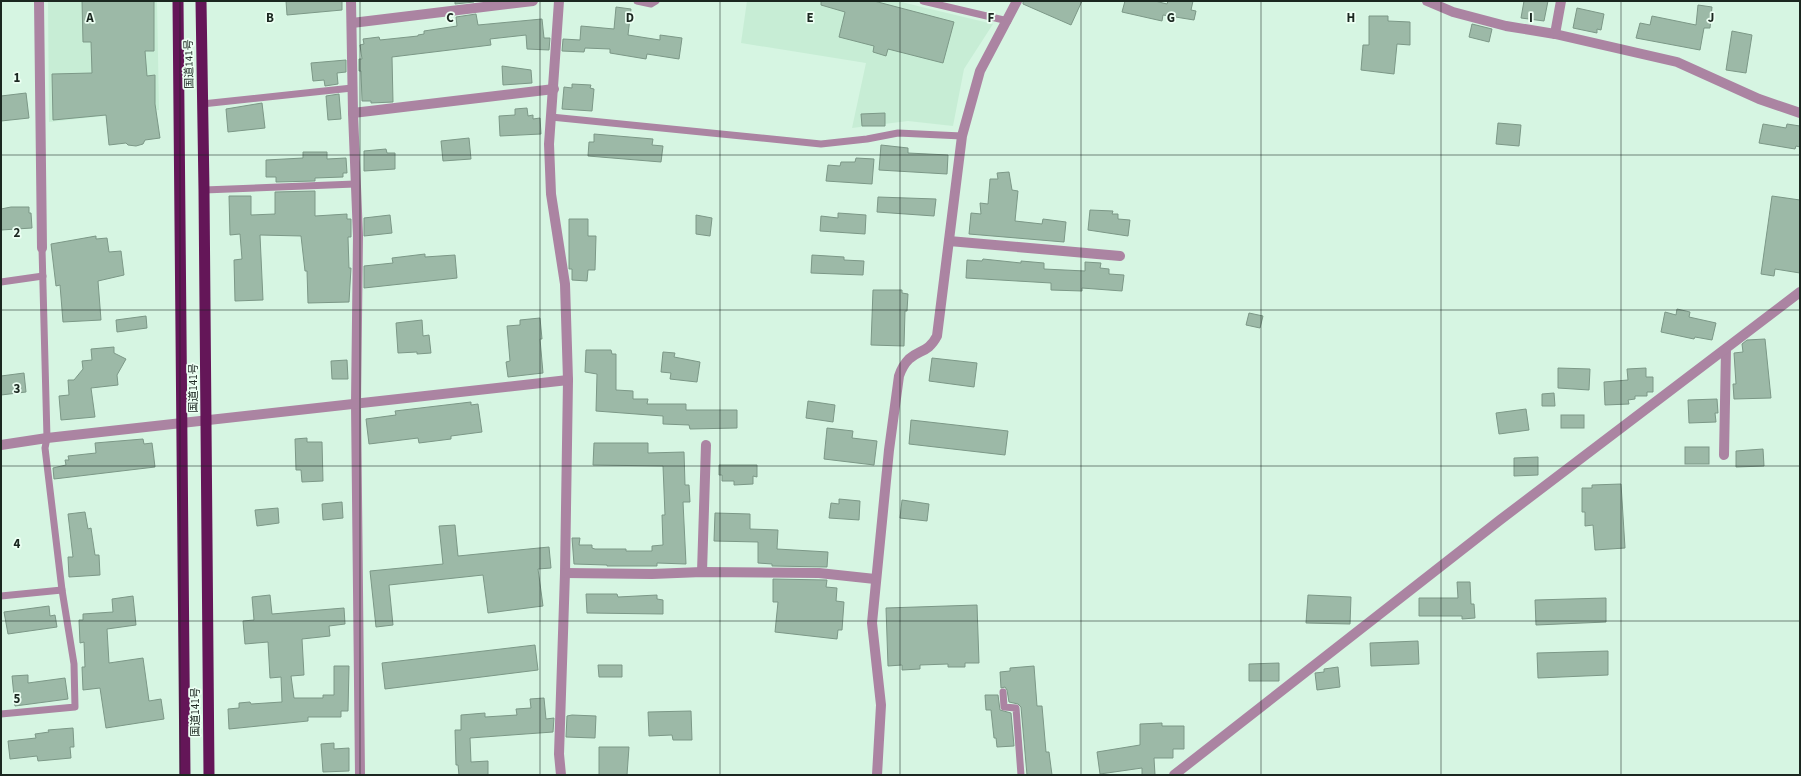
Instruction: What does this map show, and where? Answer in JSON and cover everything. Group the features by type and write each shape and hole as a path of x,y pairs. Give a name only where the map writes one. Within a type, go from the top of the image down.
{"highway":[{"name":"国道141号","path":"178,1 185,775"},
{"name":"国道141号","path":"201,1 209,775"}],"street":[{"path":"39,1 42,248"},
{"path":"351,1 352,88 358,236 356,404 360,775"},
{"path":"352,23 533,1"},
{"path":"559,1 549,144 551,194 565,284 568,380 565,573 559,754 561,775"},
{"path":"876,775 881,705 872,623 875,579 899,376 902,368 909,359 933,345 937,336 962,136 980,71 1008,21 1017,1"},
{"path":"1427,1 1454,12 1506,26 1555,34 1677,62 1760,99 1800,113"},
{"path":"1555,34 1562,1"},
{"path":"353,113 554,89"},
{"path":"949,242 1120,256"},
{"path":"1174,775 1500,520 1800,292"},
{"path":"1724,455 1726,349"},
{"path":"1,445 47,438 568,380"},
{"path":"702,572 706,446"},
{"path":"565,573 819,573 875,579"}],"lane":[{"path":"637,1 652,4 656,1"},
{"path":"923,1 1008,21"},
{"path":"202,104 352,88"},
{"path":"551,117 821,144 867,139 898,133 928,133 962,136"},
{"path":"204,190 355,184"},
{"path":"1,714 75,707 74,664 62,590 45,448 47,438 42,248"},
{"path":"1,282 43,276"},
{"path":"1,596 62,590"},
{"path":"1003,692 1004,707 1016,708 1021,775"}],"shaded area":[{"path":"48,1 157,1 159,110 49,122"},
{"path":"747,1 897,1 993,24 964,69 953,126 908,121 852,128 866,63 741,43"}],"building":[{"path":"82,1 154,1 154,51 145,51 147,76 155,75 155,104 160,138 145,140 143,144 136,146 128,145 126,143 109,145 106,115 53,120 52,74 92,73 91,42 83,42"},
{"path":"286,1 342,1 342,10 287,15"},
{"path":"455,1 474,1 474,2 455,4"},
{"path":"821,1 874,1 954,22 943,63 888,49 886,56 873,52 874,46 839,37 845,12 821,5"},
{"path":"1023,1 1082,1 1071,25 1023,4"},
{"path":"1125,1 1155,1 1167,4 1168,1 1193,1 1191,10 1196,11 1194,20 1163,15 1162,21 1122,12"},
{"path":"1524,1 1548,1 1544,21 1521,18"},
{"path":"1698,5 1712,7 1710,28 1704,28 1700,50 1636,38 1640,23 1650,25 1652,16 1696,25"},
{"path":"616,7 631,9 628,35 660,40 660,35 682,38 679,59 647,54 646,59 610,53 610,49 585,48 584,52 562,51 563,39 580,40 581,26 614,29"},
{"path":"1577,8 1604,14 1601,30 1597,29 1597,33 1573,28"},
{"path":"476,14 478,25 542,19 544,38 550,38 549,50 527,49 526,35 490,39 491,45 392,57 393,102 371,103 371,101 362,101 359,59 362,59 360,45 364,44 363,39 379,37 380,40 418,36 424,34 424,31 457,26 456,17"},
{"path":"1369,16 1388,16 1388,21 1410,22 1410,45 1397,44 1394,74 1361,70 1363,45 1369,45"},
{"path":"1472,24 1492,29 1489,42 1469,37"},
{"path":"1732,31 1752,35 1746,73 1726,70"},
{"path":"346,60 346,72 337,73 338,84 325,86 324,80 313,81 311,63"},
{"path":"502,66 531,70 532,83 503,85"},
{"path":"572,84 591,85 590,88 594,89 592,111 562,109 564,87 572,88"},
{"path":"26,93 29,118 1,121 1,96"},
{"path":"339,94 341,119 328,120 326,96"},
{"path":"262,103 265,128 228,132 226,109"},
{"path":"527,108 528,116 533,115 533,119 540,118 541,134 500,136 499,116 515,115 515,109"},
{"path":"885,113 885,126 862,126 861,114"},
{"path":"1498,123 1521,125 1519,146 1496,144"},
{"path":"1763,124 1786,128 1787,124 1800,126 1800,147 1796,146 1795,149 1759,143"},
{"path":"594,134 653,139 652,145 663,146 661,162 588,156 589,142 594,142"},
{"path":"469,138 471,159 443,161 441,141"},
{"path":"881,145 908,148 908,153 948,155 947,174 879,170"},
{"path":"386,149 387,153 395,153 395,169 364,171 364,151"},
{"path":"303,152 327,152 327,159 346,158 347,173 343,173 343,177 315,178 315,181 276,182 276,177 266,177 266,160 303,158"},
{"path":"856,158 874,159 872,184 826,181 828,165 840,166 841,162 855,162"},
{"path":"1009,172 1012,190 1018,191 1015,221 1042,224 1043,219 1066,222 1064,242 969,234 971,213 981,214 980,203 988,204 990,179 998,179 997,173"},
{"path":"315,191 315,216 347,214 347,219 351,219 351,237 348,237 349,268 351,268 349,302 308,303 307,271 305,271 301,236 260,235 263,300 235,301 234,260 242,259 240,234 230,235 229,196 251,196 251,215 275,214 275,192"},
{"path":"1772,196 1800,200 1800,273 1775,269 1774,276 1761,274"},
{"path":"878,197 936,199 934,216 877,212"},
{"path":"11,207 29,207 32,228 1,230 1,209"},
{"path":"1090,210 1113,211 1112,214 1118,214 1118,219 1130,220 1128,236 1088,230"},
{"path":"838,213 866,215 865,234 820,231 821,216 838,218"},
{"path":"390,215 392,233 364,236 364,218"},
{"path":"696,215 712,218 710,236 696,234"},
{"path":"569,219 588,219 588,236 596,236 595,270 588,270 587,281 572,280 572,269 569,269"},
{"path":"96,236 96,239 107,238 109,252 121,251 124,275 98,281 101,320 63,322 60,285 56,286 51,244"},
{"path":"425,254 425,257 455,255 457,278 364,288 364,266 393,263 392,258"},
{"path":"812,255 844,257 844,260 864,261 863,275 811,273"},
{"path":"983,259 1021,263 1021,261 1044,263 1044,269 1085,271 1085,262 1101,263 1100,268 1109,269 1109,274 1124,275 1122,291 1082,288 1082,291 1051,290 1051,283 966,278 967,260 982,261"},
{"path":"873,290 902,290 902,293 908,294 907,311 905,311 904,346 871,345"},
{"path":"1677,309 1690,312 1689,317 1716,323 1712,340 1695,337 1694,339 1661,332 1665,312 1676,315"},
{"path":"1249,313 1263,316 1260,328 1246,325"},
{"path":"146,316 147,328 117,332 116,320"},
{"path":"540,318 543,373 508,377 506,362 510,361 507,326 520,325 520,320"},
{"path":"422,320 423,336 429,335 431,353 398,353 396,323"},
{"path":"1765,339 1771,398 1734,399 1733,384 1736,384 1734,353 1743,352 1742,344 1747,340"},
{"path":"114,347 114,353 126,359 117,375 118,385 91,388 95,417 61,420 59,396 69,395 68,380 74,380 83,369 82,361 92,360 91,349"},
{"path":"586,350 611,350 612,354 616,354 616,390 633,391 633,399 648,399 647,404 686,404 686,410 737,410 737,428 690,429 689,425 663,424 663,416 596,411 597,374 585,372"},
{"path":"663,352 675,353 674,357 700,362 697,382 670,379 671,373 661,372"},
{"path":"932,358 977,363 974,387 929,381"},
{"path":"347,360 348,379 332,379 331,361"},
{"path":"1558,368 1590,369 1589,390 1558,388"},
{"path":"1646,368 1646,377 1653,377 1653,392 1647,392 1647,396 1635,396 1635,399 1628,400 1629,404 1605,405 1604,382 1628,380 1627,369"},
{"path":"24,373 26,392 1,395 1,376"},
{"path":"1554,393 1555,406 1542,406 1542,394"},
{"path":"1717,399 1718,413 1715,413 1716,422 1689,423 1688,400"},
{"path":"808,401 835,405 833,422 806,418"},
{"path":"471,402 471,405 478,404 482,432 451,436 451,439 419,443 418,438 369,444 366,419 396,415 395,411"},
{"path":"1526,409 1529,430 1499,434 1496,413"},
{"path":"1561,415 1584,415 1584,428 1561,428"},
{"path":"911,420 1008,431 1005,455 909,444"},
{"path":"827,428 853,431 852,438 877,441 874,465 824,459"},
{"path":"307,438 307,442 322,442 323,481 302,482 301,470 296,470 295,439"},
{"path":"143,439 144,444 152,443 155,467 54,479 53,468 66,465 65,460 69,460 68,456 96,453 95,443"},
{"path":"594,443 648,443 648,453 684,452 685,485 689,485 690,502 683,502 686,564 657,563 657,566 607,566 574,564 572,538 580,538 579,545 592,545 592,548 595,549 652,551 652,546 663,545 662,515 665,515 663,466 593,465"},
{"path":"1685,447 1709,447 1709,464 1685,464"},
{"path":"1763,449 1764,466 1736,467 1736,451"},
{"path":"1538,457 1538,475 1514,476 1514,458"},
{"path":"719,465 757,465 757,477 753,476 753,484 734,485 734,481 722,481 722,475 719,475"},
{"path":"1621,484 1625,548 1595,550 1593,525 1585,526 1585,512 1582,512 1582,488 1592,488 1592,485"},
{"path":"839,499 860,501 859,520 829,518 831,503 839,504"},
{"path":"902,500 929,504 927,521 900,518"},
{"path":"342,502 343,518 323,520 322,504"},
{"path":"278,508 279,523 257,526 255,510"},
{"path":"85,512 88,529 91,528 95,555 99,555 100,575 69,577 68,557 73,557 68,514"},
{"path":"715,513 750,514 750,529 778,530 777,549 828,552 827,567 772,566 772,564 758,563 758,542 714,541"},
{"path":"455,525 458,556 549,547 551,568 538,569 543,606 488,613 483,575 389,585 393,625 376,627 370,571 443,564 439,526"},
{"path":"773,579 827,580 826,587 837,588 836,601 844,602 842,630 838,630 837,639 775,632 778,602 773,602"},
{"path":"1457,582 1470,582 1471,604 1474,604 1475,618 1462,619 1462,616 1419,616 1419,598 1458,598"},
{"path":"586,594 617,594 618,597 657,595 657,599 663,600 663,614 587,613"},
{"path":"270,595 272,614 344,608 345,624 329,626 330,636 302,639 304,675 291,676 294,698 323,698 323,695 334,695 334,666 349,666 348,711 341,711 341,717 308,717 308,721 229,729 228,709 239,708 239,703 250,702 251,704 282,702 281,677 270,678 268,642 245,644 243,621 254,620 252,597"},
{"path":"1308,595 1351,597 1350,624 1306,623"},
{"path":"133,596 136,625 107,629 109,663 143,658 149,701 161,699 164,719 106,728 100,688 83,690 82,667 85,667 84,642 80,643 79,620 83,620 83,614 113,612 112,599"},
{"path":"1606,598 1606,622 1536,625 1535,600"},
{"path":"977,605 979,663 965,663 965,667 948,667 948,664 920,665 920,669 902,670 902,665 888,666 886,608"},
{"path":"49,606 50,616 55,615 57,627 8,634 4,612"},
{"path":"1418,641 1419,664 1371,666 1370,643"},
{"path":"535,645 538,670 385,689 382,663"},
{"path":"1608,651 1608,675 1538,678 1537,653"},
{"path":"1279,663 1279,681 1249,681 1249,664"},
{"path":"598,665 622,665 622,677 599,677"},
{"path":"1034,666 1037,706 1042,706 1046,752 1049,752 1052,775 1027,775 1021,707 1018,704 1009,702 1007,690 1005,687 1001,688 1000,672 1010,671 1010,668"},
{"path":"1338,667 1340,687 1317,690 1315,673 1324,672 1324,669"},
{"path":"28,675 28,683 65,678 68,699 15,706 12,676"},
{"path":"985,695 998,695 1000,710 1011,713 1014,746 997,747 996,738 994,738 991,710 986,710"},
{"path":"544,698 546,719 554,718 553,732 470,738 471,762 488,761 488,775 459,775 458,765 456,765 455,730 461,730 461,715 485,713 485,717 517,715 516,709 531,708 530,699"},
{"path":"691,711 692,740 673,740 672,735 649,736 648,712"},
{"path":"567,716 596,716 595,738 566,737"},
{"path":"1162,723 1162,726 1184,726 1184,749 1173,749 1173,758 1154,758 1155,775 1142,775 1142,768 1100,774 1097,752 1140,745 1140,724"},
{"path":"73,728 74,747 70,747 71,758 38,761 37,756 10,759 8,741 36,738 35,734 49,732 48,730"},
{"path":"334,743 334,749 349,748 349,771 323,772 321,744"},
{"path":"599,747 629,747 627,775 599,775"}]}
